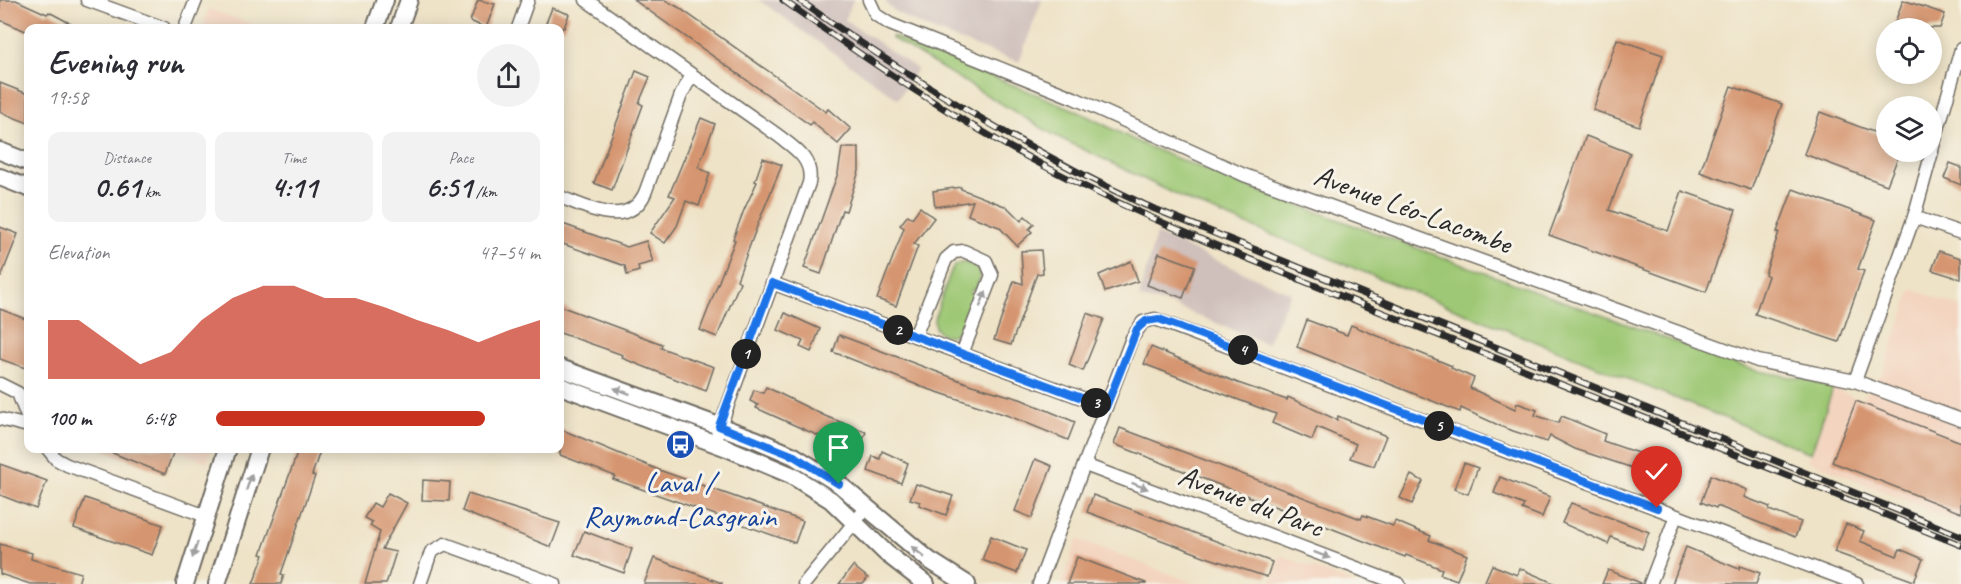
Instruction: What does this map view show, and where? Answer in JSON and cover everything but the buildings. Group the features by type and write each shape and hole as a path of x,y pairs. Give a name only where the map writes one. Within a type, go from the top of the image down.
{"street":[{"path":"87,0 153,24"},
{"path":"187,24 196,0"},
{"path":"376,24 385,0"},
{"path":"400,24 409,0"},
{"path":"519,24 528,0"},
{"path":"586,0 795,148 809,165 809,183 714,443"},
{"name":"Avenue Léo-Lacombe","path":"869,0 876,15 890,24 1068,95 1244,175 1758,361 1855,381 1961,420"},
{"path":"1942,116 1961,49"},
{"path":"564,198 614,214 624,213 637,206 645,193 681,95 692,75"},
{"path":"0,152 24,161"},
{"path":"1855,381 1914,217 1929,162"},
{"path":"0,177 24,186"},
{"path":"1914,217 1961,233"},
{"path":"915,336 946,259 954,252 964,251 986,261 992,272 962,354"},
{"path":"772,283 1106,407"},
{"path":"1040,584 1132,338 1145,321 1155,319 1857,584"},
{"path":"564,369 719,426 804,462 839,484 929,561 967,584"},
{"path":"0,384 18,393 24,409"},
{"path":"564,387 714,443 801,480 831,500 886,552 926,584"},
{"path":"0,419 24,425"},
{"path":"51,453 56,459 67,465 206,516"},
{"path":"185,584 226,453"},
{"path":"217,584 258,453"},
{"name":"Avenue du Parc","path":"1085,465 1399,584"},
{"path":"804,584 867,507"},
{"path":"1650,584 1676,516"},
{"path":"420,584 431,552 445,544 555,584"}],"shaded area":[{"path":"759,0 853,0 845,20 917,69 898,99"},
{"path":"885,0 1042,0 1019,62 939,33 906,18 889,7"},
{"path":"209,9 251,24 203,24"},
{"path":"1156,234 1291,293 1267,344 1167,303 1139,298"},
{"path":"1912,289 1961,307 1961,523 1807,460 1833,388 1861,400 1883,372"},
{"path":"183,453 210,453 207,462"},
{"path":"1077,539 1197,584 1062,584"},
{"path":"1281,555 1355,584 1271,584"}],"green space":[{"path":"892,36 1075,110 1140,143 1232,181 1753,370 1809,380 1833,388 1811,453 1193,203 1052,134 891,38"},
{"path":"964,262 977,268 980,278 976,290 972,289 970,293 975,295 966,319 950,336 935,328 934,319 951,271 955,265"}],"railway":[{"path":"783,0 948,111 1017,151 1117,202 1229,251 1961,545"},
{"path":"799,0 882,57 1010,136 1145,205 1961,536"}],"place":[{"name":"Laval / Raymond-Casgrain","path":"680,445"}],"route":[{"path":"839,484 794,456 719,426 772,283 1106,407 1137,329 1143,322 1159,319 1657,508"}]}
